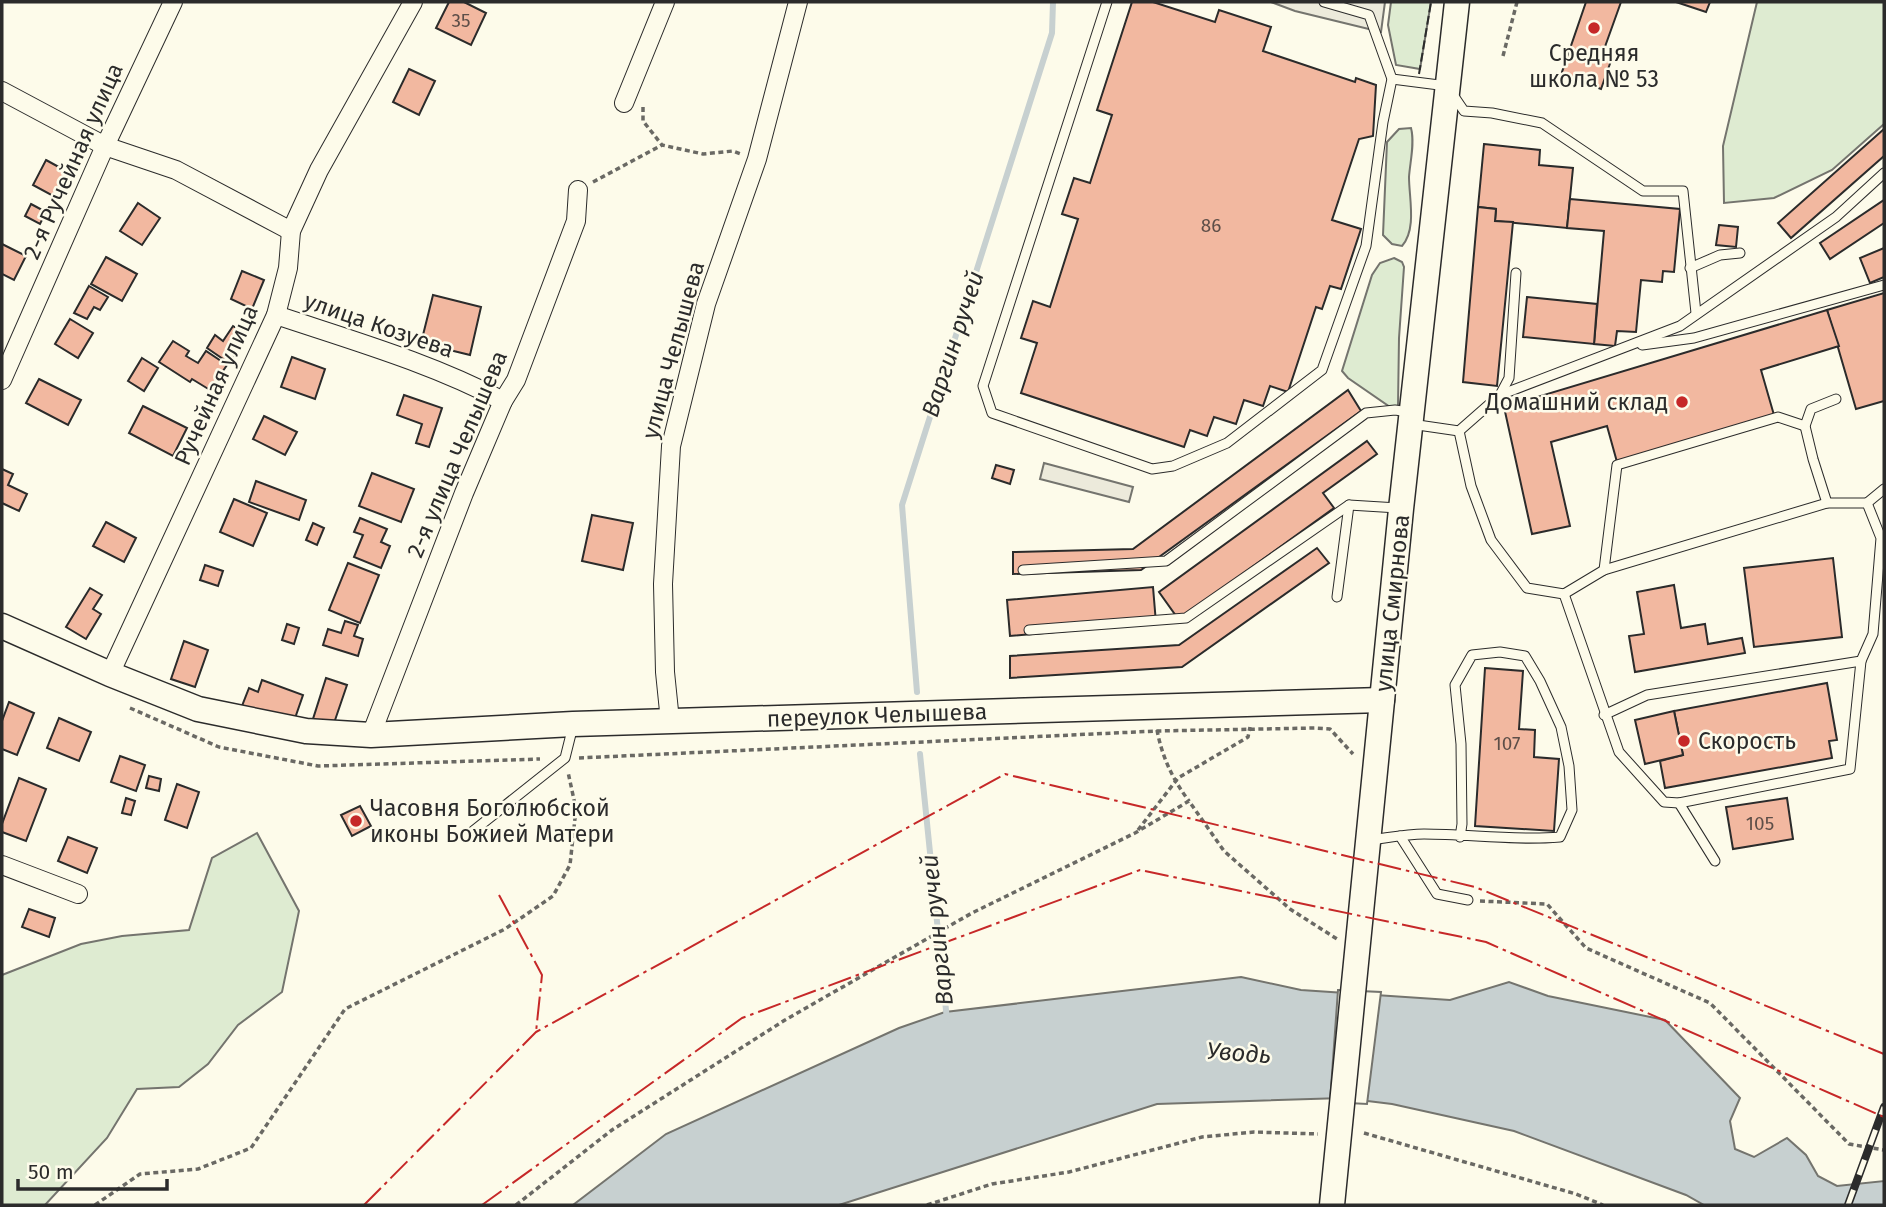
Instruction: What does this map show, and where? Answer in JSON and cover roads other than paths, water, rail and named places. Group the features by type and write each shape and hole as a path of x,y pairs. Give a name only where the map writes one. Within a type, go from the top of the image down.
{"street":[{"name":"2-я Ручейная улица","path":"2,380 105,146 173,2"},
{"name":"Ручейная улица","path":"110,674 276,315 288,268 291,231 318,170 413,2"},
{"path":"624,103 665,2"},
{"name":"улица Челышева","path":"670,721 665,672 663,584 671,446 706,304 757,159 798,2"},
{"name":"улица Смирнова","path":"1332,1205 1333,1143 1349,949 1368,840 1401,509 1457,2"},
{"path":"2,91 105,146 176,170 291,231"},
{"name":"2-я улица Челышева","path":"371,735 464,493 503,401 516,380 576,221 578,190"},
{"name":"улица Козуева","path":"276,315 392,352 464,380 503,401"},
{"name":"переулок Челышева","path":"2,626 198,709 306,731 371,735 670,721 1156,719 1250,716 1382,700"},
{"path":"2,864 79,894"}],"lane":[{"path":"1107,2 983,386 992,413 1152,469 1173,466 1227,443 1322,370 1366,246 1383,122 1392,79 1369,16 1324,2"},
{"path":"1392,79 1447,86 1464,111 1492,113 1542,123 1643,191 1683,191 1696,313"},
{"path":"1459,431 1500,395 1680,326 1836,217 1884,173"},
{"path":"1690,268 1720,255 1740,253"},
{"path":"1500,395 1509,378 1516,272"},
{"path":"1630,346 1694,338 1884,285"},
{"path":"1827,503 1805,426 1811,408 1836,399"},
{"path":"1023,570 1166,561 1366,413 1395,410 1411,418 1459,431"},
{"path":"1604,570 1617,465 1778,417 1805,426"},
{"path":"1459,431 1471,486 1491,540 1527,588 1564,594 1604,570 1827,503 1867,503 1884,489"},
{"path":"1564,594 1619,752 1664,802 1679,803 1850,769 1861,661 1873,634 1881,538 1867,503"},
{"path":"1337,597 1349,505"},
{"path":"1029,630 1186,618 1349,505 1401,509"},
{"path":"1368,840 1423,834 1460,837 1529,840 1560,837 1572,810 1569,766 1561,727 1525,656 1500,652 1472,655 1455,685 1461,744 1460,837"},
{"path":"1604,715 1647,695 1861,661"},
{"path":"473,831 565,758 573,724"},
{"path":"1679,803 1715,861"},
{"path":"1400,836 1437,894 1468,900"}],"water":[{"name":"Уводь","path":"1241,977 1301,990 1450,1000 1509,982 1548,996 1665,1020 1740,1098 1730,1121 1735,1149 1754,1157 1787,1138 1806,1155 1818,1176 1837,1186 1884,1181 1884,1205 1704,1205 1686,1195 1514,1131 1392,1104 1343,1098 1157,1104 839,1205 573,1205 666,1134 899,1028 945,1012"}],"waterway":[{"name":"Варгин ручей","path":"917,692 902,505 1052,33 1053,2"},
{"name":"Варгин ручей","path":"920,754 947,1020"}],"railway":[{"path":"1848,1205 1884,1107"}],"place":[{"name":"Средняя школа № 53","path":"1594,28"},
{"name":"Домашний склад","path":"1682,402"},
{"name":"Скорость","path":"1684,741"},
{"name":"Часовня Боголюбской иконы Божией Матери","path":"356,821"}]}
